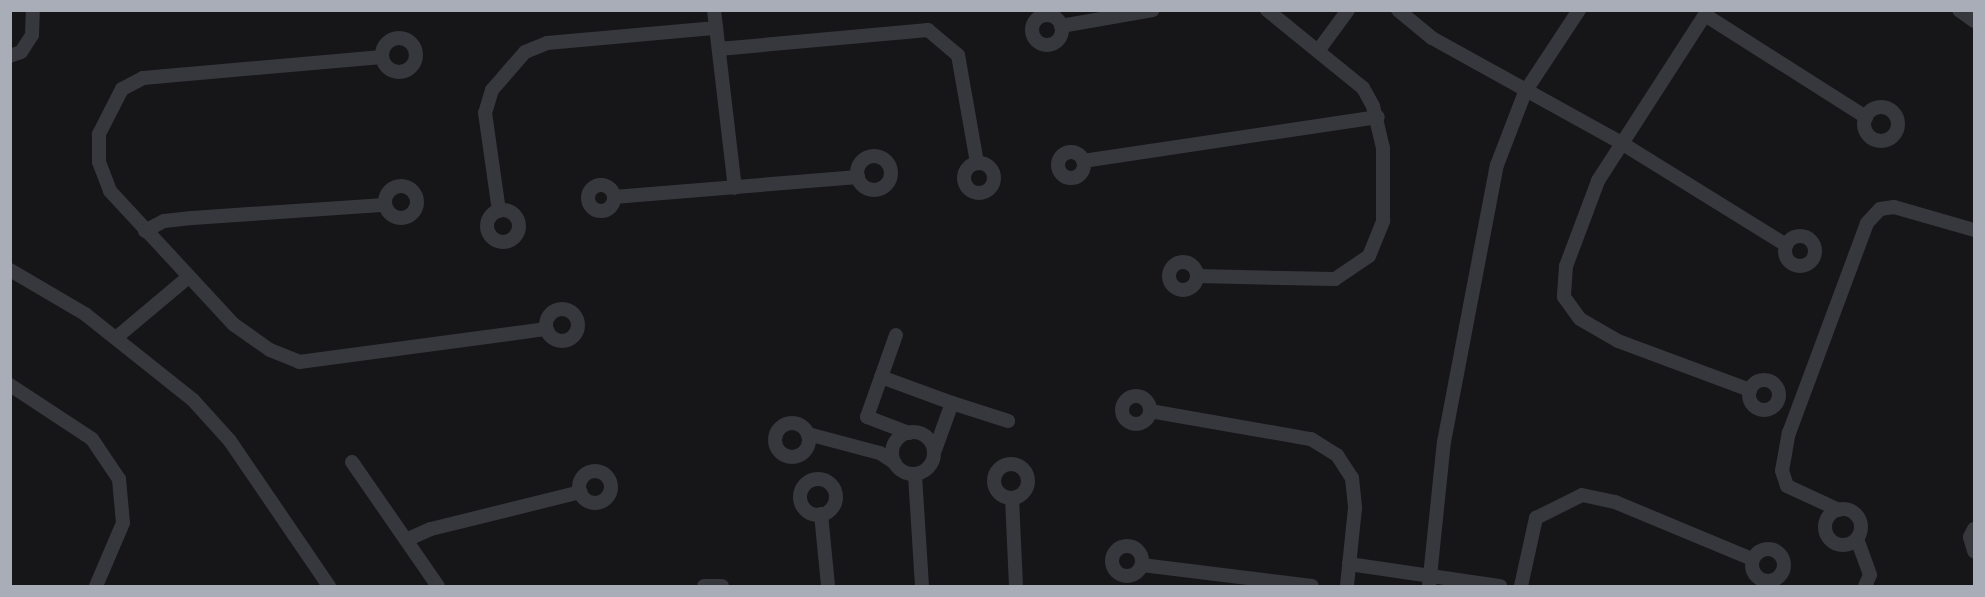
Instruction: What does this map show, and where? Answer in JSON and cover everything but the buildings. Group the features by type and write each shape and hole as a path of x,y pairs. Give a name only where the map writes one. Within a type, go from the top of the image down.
{"street":[{"path":"10,56 21,52 32,35 33,10"},
{"path":"714,10 735,188"},
{"path":"1062,26 1153,10"},
{"path":"1198,276 1335,279 1361,263 1383,221 1378,117 1363,88 1267,10"},
{"path":"1318,51 1348,10"},
{"path":"1398,10 1432,38 1525,92 1623,144 1785,245"},
{"path":"1429,581 1444,442 1479,241 1497,165 1525,92 1579,10"},
{"path":"1959,10 1974,21"},
{"path":"1750,390 1618,341 1580,319 1564,297 1566,266 1581,220 1623,144 1706,13 1866,117"},
{"path":"499,211 485,113 492,90 525,52 547,43 716,28"},
{"path":"719,49 928,30 958,55 977,163"},
{"path":"382,57 142,78 122,89 99,134 99,162 110,191 186,279 233,324 270,350 299,362 547,328"},
{"path":"1083,161 1378,117"},
{"path":"614,197 858,177"},
{"path":"145,231 164,221 385,205"},
{"path":"1865,586 1870,575 1857,539 1858,518 1787,486 1782,471 1789,433 1867,223 1880,209 1894,207 1974,230"},
{"path":"10,270 117,337 193,400 230,441 329,586"},
{"path":"117,337 186,279"},
{"path":"896,335 867,417 895,445 915,475 922,586"},
{"path":"882,377 1008,421"},
{"path":"10,385 92,439 119,479 123,523 96,586"},
{"path":"915,475 928,469 931,444 942,432 952,403"},
{"path":"1150,411 1311,439 1337,455 1352,478 1347,586"},
{"path":"808,434 895,445 931,444"},
{"path":"352,462 438,586"},
{"path":"406,540 431,529 580,492"},
{"path":"1521,586 1536,518 1582,495 1615,502 1752,559"},
{"path":"1012,498 1016,586"},
{"path":"1839,510 1829,517 1827,534 1840,545 1857,539"},
{"path":"820,514 828,586"},
{"path":"1974,529 1970,537 1974,551"},
{"path":"1349,564 1429,581 1500,586"},
{"path":"1142,565 1312,586"},
{"path":"704,586 722,586"}]}
